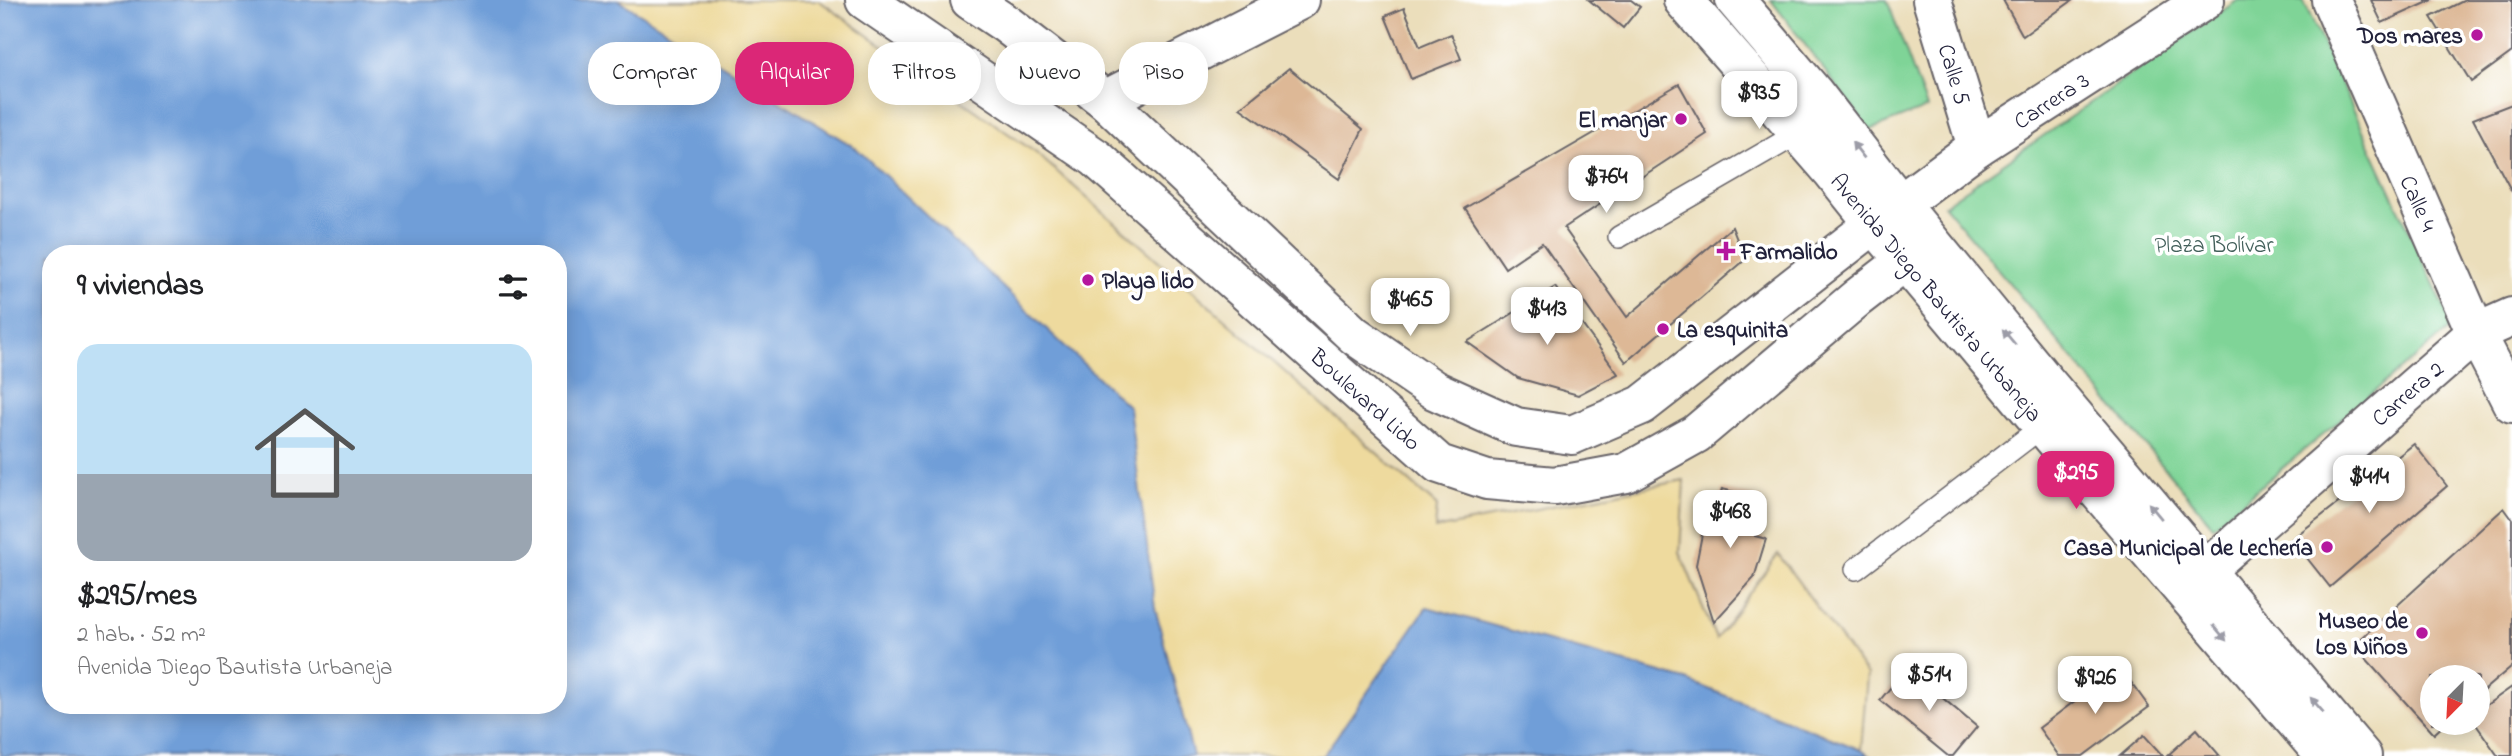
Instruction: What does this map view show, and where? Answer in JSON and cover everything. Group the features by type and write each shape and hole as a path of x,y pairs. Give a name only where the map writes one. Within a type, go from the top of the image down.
{"street":[{"name":"Boulevard Lido","path":"865,0 1096,158 1439,464 1487,480 1555,486 1626,473 1696,434 1857,298 1905,261"},
{"name":"Boulevard Lido","path":"970,0 1029,42"},
{"path":"1105,100 1300,0"},
{"name":"Avenida Diego Bautista Urbaneja","path":"1683,0 1799,133 1887,214 2194,580 2325,756"},
{"name":"Avenida Diego Bautista Urbaneja","path":"1735,0 1813,92 1887,214 1905,261 2043,426 2362,756"},
{"name":"Calle 5","path":"1932,0 1977,147"},
{"name":"Carrera 3","path":"1887,214 1977,147 2205,0"},
{"name":"Calle 4","path":"2331,0 2476,333 2512,403"},
{"name":"Boulevard Lido","path":"1105,100 1354,335 1434,390 1516,427 1572,435 1642,405 1887,214"},
{"name":"Carrera 2","path":"2194,580 2476,333 2512,317"}],"lane":[{"path":"1619,237 1799,133"},
{"path":"1856,569 2043,426"}],"green space":[{"path":"1771,0 1887,0 1927,108 1870,130"},
{"name":"Plaza Bolívar","path":"2238,0 2303,0 2453,326 2213,526 1944,205"}],"sand":[{"name":"Playa lido","path":"618,0 818,0 878,42 868,42 868,105 968,105 1036,153 1437,506 1435,529 1684,480 1680,552 1716,639 1778,554 1867,675 1861,750 1686,680 1427,607 1323,756 1193,756 1155,608 857,149 786,105 854,105 854,42 735,42 735,73 721,64 721,42 685,42"}],"water":[{"path":"0,0 618,0 685,42 588,42 588,105 721,105 721,64 735,73 735,105 786,105 857,149 1129,407 1155,608 1193,756 0,756"},
{"path":"1427,607 1686,680 1861,750 1870,756 1323,756"}],"building":[{"path":"1589,0 1631,0 1640,7 1623,28"},
{"path":"2003,0 2073,0 2023,36"},
{"path":"2371,0 2433,0 2382,23"},
{"name":"Dos mares","path":"2465,0 2512,0 2512,52 2471,82 2431,17"},
{"path":"1404,8 1420,47 1451,34 1461,59 1411,79 1385,16"},
{"path":"1289,68 1363,129 1339,179 1240,108"},
{"path":"1679,84 1707,134 1564,228 1627,317 1732,227 1745,260 1626,362 1542,243 1505,268 1465,208"},
{"path":"2512,104 2512,192 2473,119"},
{"path":"1555,287 1618,374 1578,395 1518,378 1467,342"},
{"path":"2414,444 2447,486 2330,587 2292,539"},
{"path":"1722,489 1763,499 1755,536 1766,539 1754,578 1714,622 1696,565 1704,524 1713,527"},
{"path":"2504,508 2512,519 2512,666 2490,685 2490,665 2420,665 2420,718 2354,645"},
{"path":"2120,667 2149,707 2083,756 2059,756 2039,728"},
{"path":"1907,668 1977,727 1953,756 1948,756 1880,700"},
{"path":"2512,687 2512,756 2498,756 2483,735 2490,735 2490,703"},
{"path":"2197,729 2220,756 2167,756"},
{"path":"2144,735 2163,756 2120,756"}],"place":[{"name":"Dos mares","path":"2477,35"},
{"name":"El manjar","path":"1681,119"},
{"name":"Farmalido","path":"1726,251"},
{"name":"Playa lido","path":"1088,280"},
{"name":"La esquinita","path":"1663,329"},
{"name":"Casa Municipal de Lechería","path":"2327,547"},
{"name":"Museo de Los Niños","path":"2422,633"}]}
